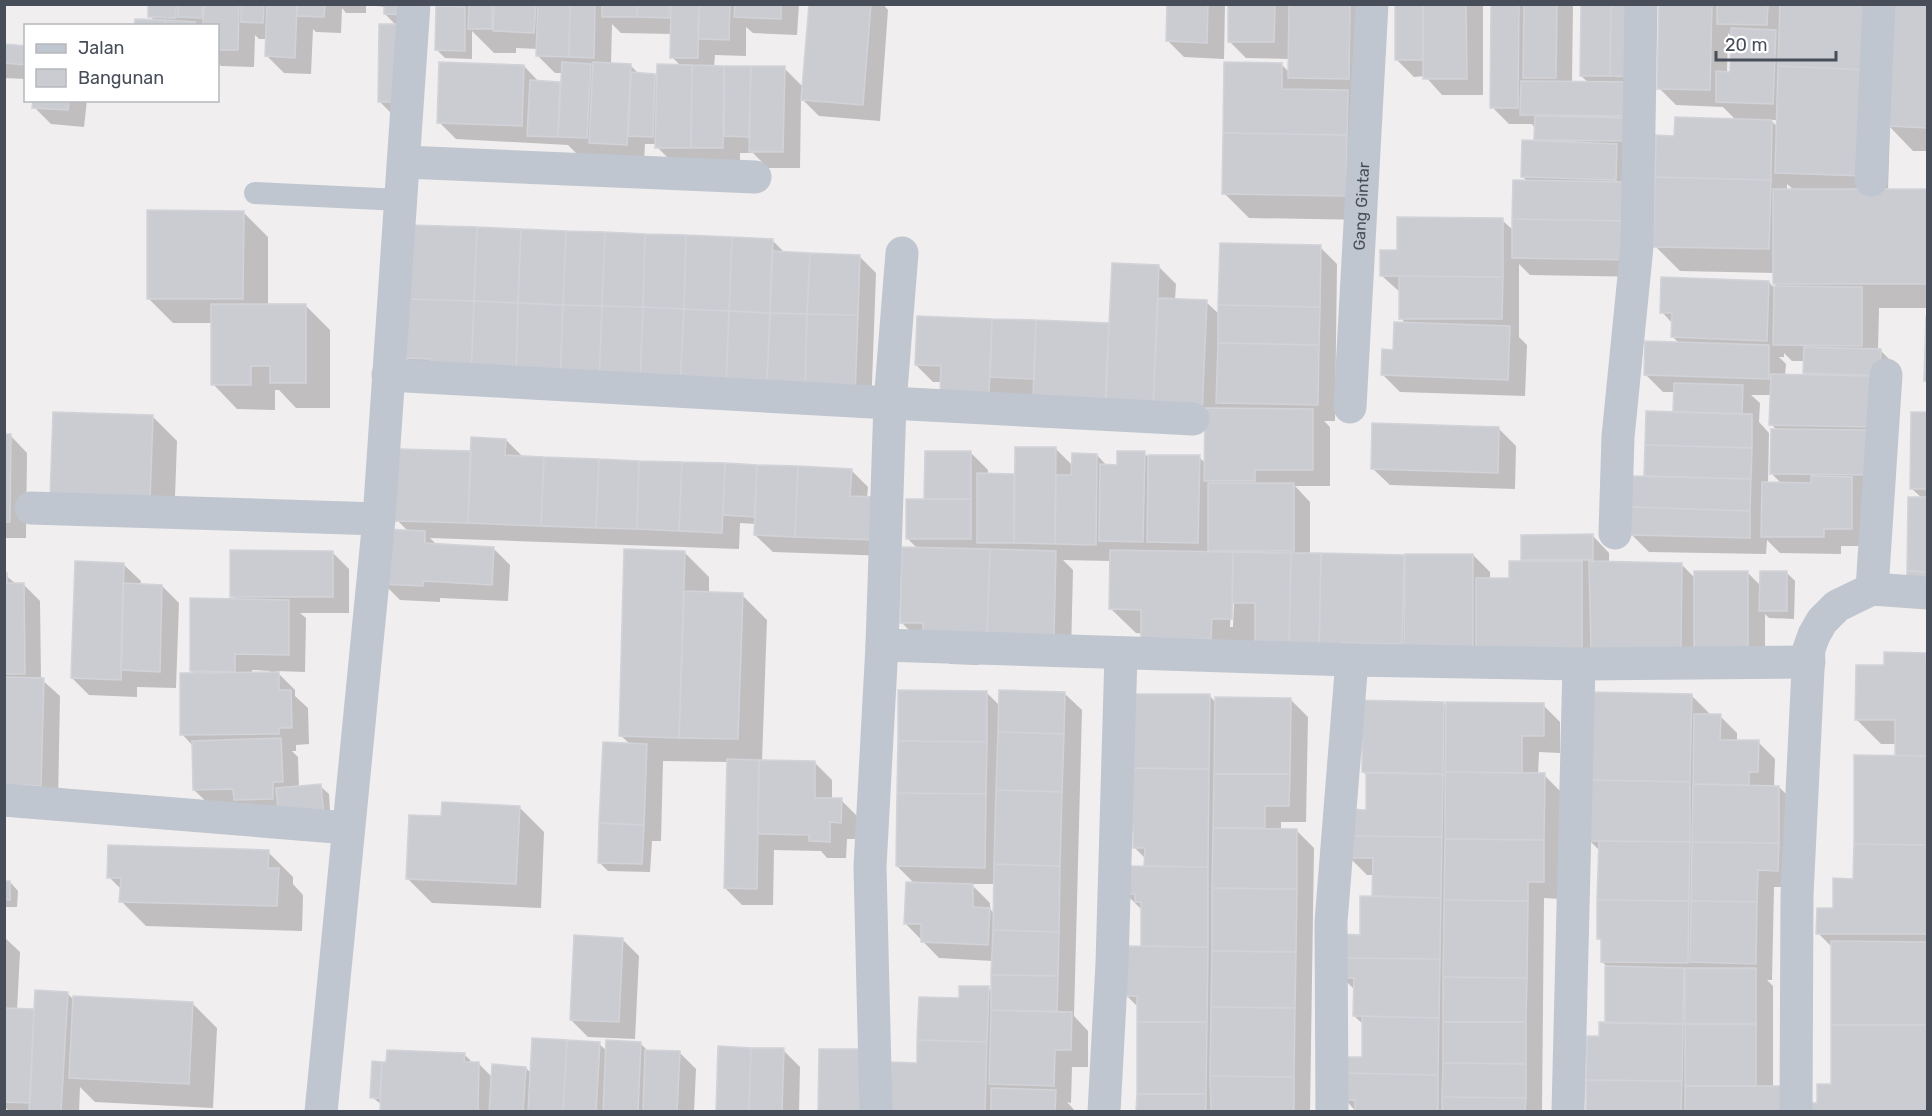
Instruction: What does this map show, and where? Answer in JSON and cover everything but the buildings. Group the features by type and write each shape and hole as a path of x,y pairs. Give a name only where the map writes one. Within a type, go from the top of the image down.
{"street":[{"path":"321,1112 379,519 414,4"},
{"name":"Gang Gintar","path":"1350,407 1372,4"},
{"path":"1615,533 1618,437 1637,246 1641,4"},
{"path":"1871,180 1879,4"},
{"path":"405,162 754,177"},
{"path":"876,1112 870,867 882,645 890,403 902,253"},
{"path":"388,375 1193,419"},
{"path":"1872,589 1886,375"},
{"path":"31,508 379,519"},
{"path":"1796,1112 1797,895 1809,648 1822,621 1838,606 1872,589 1928,593"},
{"path":"882,645 1352,660 1579,664 1809,663"},
{"path":"1104,1112 1112,964 1121,654"},
{"path":"1332,1112 1331,922 1352,660"},
{"path":"1568,1112 1579,664"},
{"path":"4,800 348,828"}],"lane":[{"path":"255,193 401,200"}]}
